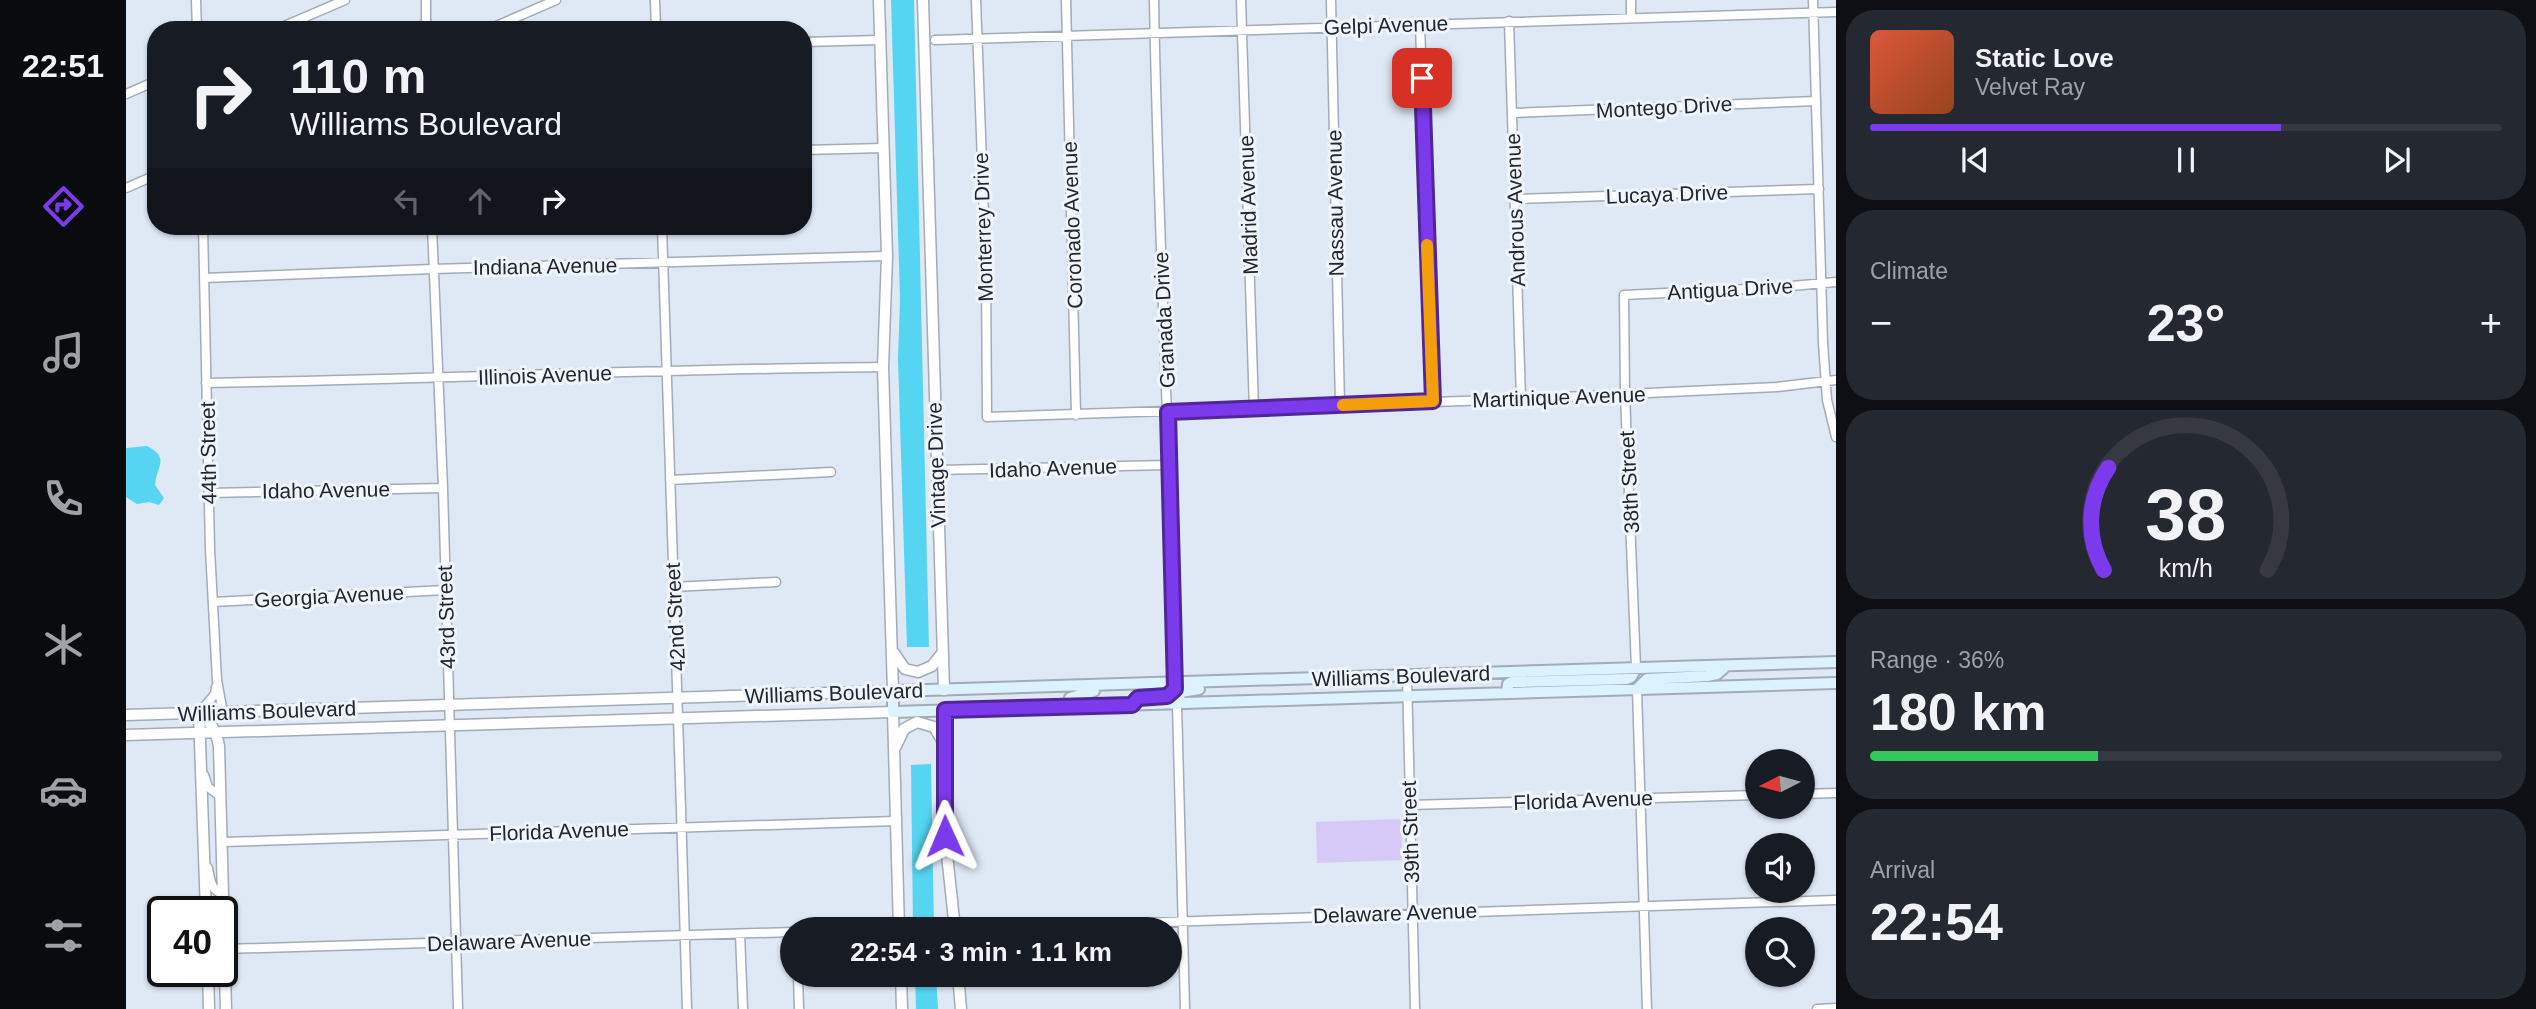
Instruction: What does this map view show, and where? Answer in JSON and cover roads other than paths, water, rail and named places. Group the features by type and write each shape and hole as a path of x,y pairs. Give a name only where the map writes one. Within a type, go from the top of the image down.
{"main road":[{"name":"Williams Boulevard","path":"893,691 1836,662"},
{"path":"1637,690 1647,679 1707,676 1717,674 1726,666"},
{"path":"1507,694 1508,684 1512,682 1626,679 1631,677 1636,668"},
{"path":"1177,704 1183,690 1214,688 1224,681"},
{"path":"1132,705 1138,698 1171,694 1176,683"},
{"name":"Williams Boulevard","path":"893,712 1836,683"},
{"path":"1068,707 1070,698 1075,695 1128,684"},
{"name":"Vintage Drive","path":"944,690 945,710"},
{"path":"893,691 893,712"}],"street":[{"path":"196,0 197,21"},
{"path":"296,21 345,0"},
{"path":"426,0 426,21"},
{"path":"508,21 556,0"},
{"path":"655,0 656,21"},
{"path":"879,0 887,256 883,367 893,691"},
{"name":"Vintage Drive","path":"923,0 944,690"},
{"name":"Monterrey Drive","path":"976,0 986,270 987,417"},
{"name":"Coronado Avenue","path":"1066,0 1076,415"},
{"name":"Granada Drive","path":"1154,0 1157,168 1176,683"},
{"name":"Madrid Avenue","path":"1241,0 1254,410"},
{"name":"Nassau Avenue","path":"1331,0 1340,405"},
{"path":"1631,0 1632,17"},
{"path":"1813,0 1826,381 1827,400 1836,437"},
{"name":"Gelpi Avenue","path":"935,40 1836,12"},
{"name":"Androus Avenue","path":"1509,21 1521,399"},
{"path":"1420,24 1433,401"},
{"path":"812,42 880,40"},
{"path":"126,94 147,85"},
{"name":"Montego Drive","path":"1512,113 1816,101"},
{"path":"812,150 884,148"},
{"path":"126,188 147,179"},
{"name":"Lucaya Drive","path":"1514,199 1819,189"},
{"name":"44th Street","path":"203,235 209,493 217,680 223,713"},
{"name":"43rd Street","path":"432,235 443,488 458,1009"},
{"name":"42nd Street","path":"662,235 673,587 680,719 687,1009"},
{"name":"Indiana Avenue","path":"204,278 887,256"},
{"name":"Antigua Drive","path":"1624,295 1836,282"},
{"name":"38th Street","path":"1624,295 1625,394 1636,668"},
{"name":"Illinois Avenue","path":"206,383 437,379 724,368 883,367"},
{"name":"Martinique Avenue","path":"987,417 1521,399 1777,387 1836,380"},
{"name":"Idaho Avenue","path":"937,470 1169,465"},
{"path":"670,480 831,472"},
{"name":"Idaho Avenue","path":"209,493 443,488"},
{"path":"673,587 776,582"},
{"name":"Georgia Avenue","path":"214,602 445,590"},
{"path":"892,649 905,668 918,673 932,666 943,652"},
{"name":"39th Street","path":"1407,676 1415,1009"},
{"name":"44th Street","path":"199,713 215,694 217,680"},
{"path":"1637,690 1647,1009"},
{"name":"Williams Boulevard","path":"126,716 893,691"},
{"path":"1177,704 1182,917"},
{"name":"Vintage Drive","path":"945,710 945,836 954,917"},
{"path":"893,712 900,917"},
{"name":"Williams Boulevard","path":"126,735 893,712"},
{"path":"199,713 216,732 223,894 211,884 204,848"},
{"path":"199,713 206,896"},
{"path":"200,733 223,713"},
{"path":"894,754 904,729 917,722 934,727 945,745"},
{"path":"201,765 208,787 220,796"},
{"path":"1815,794 1836,793"},
{"name":"Florida Avenue","path":"1409,805 1745,795"},
{"name":"Florida Avenue","path":"222,842 896,821"},
{"name":"Delaware Avenue","path":"1182,920 1836,900"},
{"path":"1182,920 1185,1009"},
{"name":"Delaware Avenue","path":"238,942 456,942 780,932"},
{"path":"740,934 743,1009"},
{"path":"208,987 209,1009"},
{"path":"225,987 226,1009"},
{"path":"798,987 799,1009"},
{"path":"901,987 902,1009"},
{"path":"959,987 961,1009"},
{"path":"1817,1009 1836,1008"}],"water":[{"path":"891,0 914,0 929,647 907,647"},
{"path":"147,446 160,458 155,485 164,498 159,505 149,502 137,504 126,497 126,448"},
{"path":"931,764 934,917 913,917 911,765"},
{"path":"915,987 937,987 938,1009 916,1009"}]}
